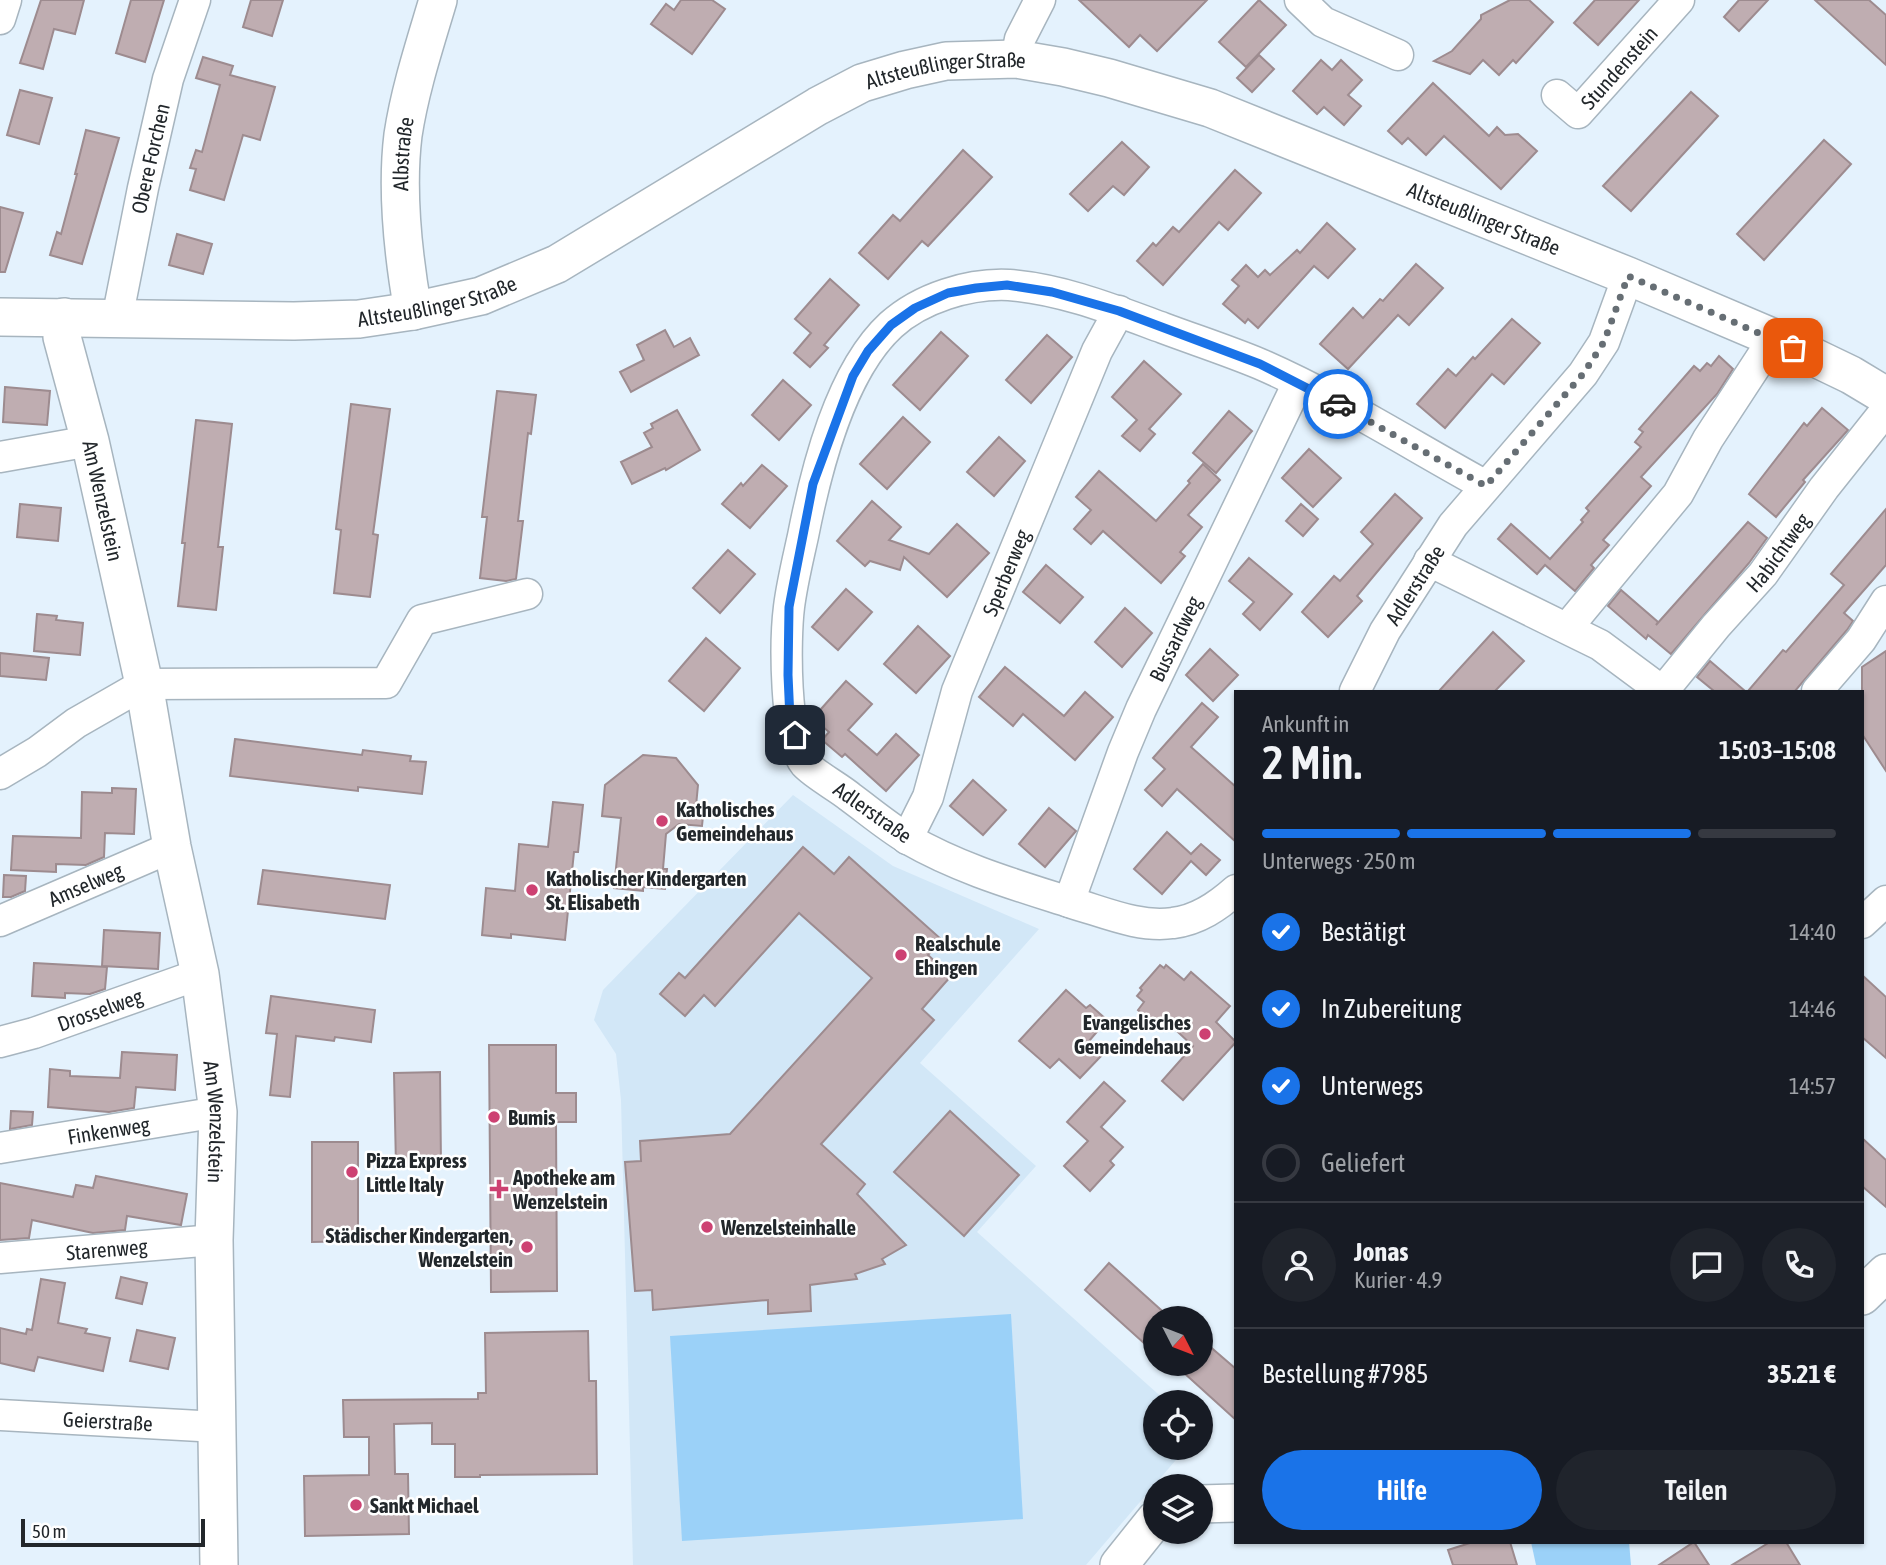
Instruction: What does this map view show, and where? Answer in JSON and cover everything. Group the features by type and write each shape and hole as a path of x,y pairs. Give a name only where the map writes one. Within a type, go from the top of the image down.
{"street":[{"path":"0,19 6,0"},
{"name":"Obere Forchen","path":"117,319 168,79 195,0"},
{"name":"Albstraße","path":"413,311 406,267 401,198 403,136 416,72 438,0"},
{"path":"1016,60 1020,39 1040,0"},
{"path":"1300,0 1323,22 1398,55"},
{"name":"Stundenstein","path":"1557,95 1578,113 1679,0"},
{"name":"Altsteußlinger Straße","path":"0,317 294,321 359,318 413,311 481,296 557,264 818,106 862,83 946,61 1016,60 1109,78 1210,108 1628,276 1774,338 1851,375 1886,396"},
{"name":"Adlerstraße","path":"1355,690 1385,631 1453,525 1583,374 1604,342 1628,276"},
{"name":"Adlerstraße","path":"1234,892 1199,916 1173,923 1147,923 1021,888 968,869 907,839 804,763 790,719 789,607 813,484 846,394 868,351 891,325 915,308 948,293 1007,285 1052,292 1119,311 1260,364 1486,486"},
{"name":"Sperberweg","path":"907,839 928,797 957,691 1097,351 1119,311"},
{"name":"Am Wenzelstein","path":"64,317 62,337 90,441 144,684 172,847 200,974 218,1112 214,1240 219,1565"},
{"path":"1567,628 1678,494 1708,439 1774,338"},
{"name":"Bussardweg","path":"1069,902 1136,720 1298,383"},
{"name":"Habichtweg","path":"1663,690 1763,575 1824,488 1886,410"},
{"path":"0,457 90,441"},
{"name":"Habichtweg","path":"1429,561 1600,645 1661,690"},
{"path":"0,774 37,752 76,723 144,684 386,684 422,620 527,594"},
{"path":"1817,690 1861,640 1886,601"},
{"name":"Amselweg","path":"0,921 172,847"},
{"path":"1864,921 1886,901"},
{"name":"Drosselweg","path":"0,1042 34,1033 200,974"},
{"name":"Finkenweg","path":"0,1148 218,1112"},
{"name":"Starenweg","path":"0,1258 214,1240"},
{"path":"1864,1294 1886,1273"},
{"name":"Geierstraße","path":"0,1415 218,1427"},
{"path":"1213,1504 1234,1503"},
{"path":"1119,1565 1143,1535"}],"shaded area":[{"path":"793,795 893,866 1039,929 920,1063 1036,1166 977,1232 1154,1390 1143,1390 1143,1460 1176,1460 1164,1474 1143,1474 1143,1498 1086,1565 633,1565 621,1100 616,1054 594,1020 603,990"},
{"path":"1011,1314 1023,1519 682,1541 670,1336"},
{"path":"1531,1544 1629,1544 1631,1565 1536,1565"}],"building":[{"path":"41,0 84,0 75,34 54,29 43,69 20,63"},
{"path":"131,0 164,0 145,62 116,53"},
{"path":"251,0 283,0 272,36 243,27"},
{"path":"681,0 712,0 725,9 692,54 651,24 666,4 674,10"},
{"path":"1079,0 1207,0 1157,51 1140,35 1129,47"},
{"path":"1259,0 1286,25 1246,67 1219,42"},
{"path":"1510,0 1529,0 1553,22 1516,63 1513,60 1499,75 1483,60 1470,74 1434,61 1452,51 1481,19 1481,15"},
{"path":"1595,0 1639,0 1598,45 1574,23"},
{"path":"1739,0 1768,0 1739,31 1724,17"},
{"path":"1815,0 1869,0 1886,15 1886,65"},
{"path":"1259,55 1274,69 1252,92 1237,78"},
{"path":"203,57 233,66 230,75 275,87 260,140 243,135 224,200 190,190 196,169 190,168 196,150 202,152 220,85 196,78"},
{"path":"1321,60 1332,70 1341,60 1362,80 1348,95 1361,106 1344,125 1324,107 1317,114 1293,91"},
{"path":"1433,83 1489,136 1497,127 1505,135 1518,134 1537,151 1501,189 1444,136 1426,155 1408,138 1402,144 1388,131"},
{"path":"20,90 52,98 39,144 7,135"},
{"path":"1691,92 1718,116 1631,211 1603,186"},
{"path":"86,130 119,138 82,264 50,255 57,232 61,234"},
{"path":"1824,140 1851,164 1764,260 1737,234"},
{"path":"1122,142 1149,167 1124,195 1113,186 1088,211 1070,194"},
{"path":"963,150 992,177 928,246 922,241 888,279 859,253 893,215 900,221"},
{"path":"1235,170 1261,193 1228,230 1219,222 1163,285 1137,261 1153,243 1156,246 1173,227 1179,232"},
{"path":"0,207 23,213 5,272 0,272"},
{"path":"1327,223 1355,249 1328,278 1314,266 1258,328 1248,319 1245,323 1223,304 1239,286 1232,280 1246,265 1258,277 1265,270 1270,275 1297,250 1300,253"},
{"path":"177,234 212,244 203,274 169,265"},
{"path":"1416,264 1443,288 1409,325 1398,315 1348,369 1320,344 1353,308 1363,318 1380,299 1383,301"},
{"path":"830,279 859,305 824,345 828,348 810,367 794,353 811,333 795,319"},
{"path":"1512,319 1540,343 1504,384 1492,374 1445,428 1417,404 1448,369 1456,376"},
{"path":"665,330 674,347 690,338 699,355 631,392 620,372 644,360 637,345"},
{"path":"941,332 968,356 920,410 893,385"},
{"path":"1047,335 1072,357 1031,403 1006,380"},
{"path":"1719,356 1733,369 1717,394 1641,477 1651,486 1603,540 1609,545 1591,565 1594,568 1575,591 1545,565 1537,574 1498,539 1511,524 1550,559 1583,522 1581,520 1589,511 1586,508 1641,447 1635,442 1643,432 1639,429 1694,366 1700,371 1707,363 1711,366"},
{"path":"1144,361 1181,394 1149,429 1155,434 1140,451 1122,436 1137,420 1112,397"},
{"path":"783,380 811,405 779,440 752,415"},
{"path":"5,387 50,391 47,425 3,422"},
{"path":"497,391 536,395 531,434 528,433 518,521 523,521 516,579 506,581 480,578 487,517 482,517"},
{"path":"351,404 390,409 373,534 378,535 370,597 334,593 341,530 336,529"},
{"path":"1822,408 1848,430 1803,480 1805,482 1776,517 1749,494 1804,423 1807,426"},
{"path":"677,410 700,450 666,470 665,468 632,484 621,462 652,447 644,433 653,428 651,424"},
{"path":"1229,411 1252,431 1216,473 1193,453"},
{"path":"903,417 930,442 887,489 860,464"},
{"path":"196,420 232,424 218,547 223,547 216,610 178,606"},
{"path":"999,437 1025,461 994,496 967,472"},
{"path":"1309,449 1341,478 1313,507 1282,478"},
{"path":"1203,464 1220,480 1188,515 1202,527 1180,552 1185,556 1161,583 1103,531 1091,544 1074,529 1091,510 1076,497 1099,471 1156,521"},
{"path":"762,465 787,486 750,528 722,504"},
{"path":"1395,494 1422,518 1357,596 1362,601 1328,637 1302,612 1334,576 1340,581 1373,544 1361,532"},
{"path":"872,501 901,527 889,540 929,554 957,524 989,553 947,597 904,557 900,570 870,561 865,566 837,541"},
{"path":"20,504 61,508 58,541 17,537"},
{"path":"1301,504 1318,519 1303,536 1286,521"},
{"path":"1886,509 1886,565 1844,613 1853,621 1847,630 1796,690 1749,690 1844,585 1831,574"},
{"path":"1748,522 1767,538 1671,654 1648,635 1646,639 1608,606 1621,590 1658,622 1656,625"},
{"path":"728,550 755,574 720,613 693,588"},
{"path":"1249,558 1292,594 1260,630 1243,614 1254,602 1229,581"},
{"path":"1046,565 1083,597 1060,623 1023,592"},
{"path":"846,589 872,612 838,650 812,627"},
{"path":"1125,608 1152,633 1122,667 1095,642"},
{"path":"37,614 57,616 56,620 83,623 80,655 34,651"},
{"path":"918,626 950,656 916,693 884,664"},
{"path":"1493,632 1524,661 1496,690 1440,690"},
{"path":"706,638 740,668 704,711 669,681"},
{"path":"1210,649 1238,675 1213,701 1186,675"},
{"path":"1886,651 1886,771 1864,737 1862,667"},
{"path":"0,653 49,658 46,680 0,676"},
{"path":"1710,661 1744,690 1713,690 1697,677"},
{"path":"1005,667 1064,716 1085,692 1113,717 1075,760 1023,714 1013,726 979,697"},
{"path":"846,681 872,704 848,730 877,755 896,734 919,755 886,791 845,754 842,757 822,740 829,732 813,718"},
{"path":"1202,703 1218,717 1191,747 1234,785 1234,840 1177,789 1162,806 1145,790 1165,769 1153,758"},
{"path":"235,739 362,755 363,750 411,756 410,761 426,762 422,794 358,787 358,791 230,776"},
{"name":"Katholisches Gemeindehaus","path":"643,755 676,758 698,785 696,806 704,806 702,826 679,824 666,834 663,869 667,869 665,889 643,887 643,891 614,888 621,818 602,816 605,785"},
{"path":"973,780 1006,810 983,835 950,806"},
{"path":"112,788 136,789 134,834 105,833 104,857 86,865 56,864 56,872 11,870 13,836 81,838 82,792 112,793"},
{"path":"553,802 583,805 578,852 574,852 565,940 511,934 511,938 482,935 486,888 515,891 519,844 548,847"},
{"path":"1049,808 1076,831 1045,867 1019,844"},
{"path":"1167,832 1191,854 1201,844 1220,860 1206,875 1191,861 1162,894 1134,869"},
{"path":"803,847 834,874 849,857 942,940 928,955 951,976 922,1009 934,1020 821,1144 865,1184 857,1194 906,1245 882,1259 885,1264 855,1274 857,1279 810,1285 811,1311 768,1314 768,1300 653,1310 652,1290 635,1291 625,1162 641,1161 640,1141 730,1134 872,978 799,913 715,1006 704,995 685,1016 660,994 679,973 685,978"},
{"path":"263,870 390,885 385,919 258,904"},
{"path":"4,875 26,876 25,891 11,897 3,897"},
{"path":"104,930 160,933 158,969 102,966"},
{"path":"34,963 107,967 105,989 90,994 65,993 65,998 32,996"},
{"name":"Evangelisches Gemeindehaus","path":"1160,965 1164,968 1166,965 1184,980 1191,972 1230,1006 1216,1022 1234,1040 1234,1044 1183,1100 1162,1081 1193,1046 1166,1021 1159,1028 1138,1010 1144,1002 1137,996 1142,990 1140,988"},
{"path":"1864,977 1886,997 1886,1058 1864,1039"},
{"path":"1066,990 1086,1008 1090,1005 1107,1020 1089,1041 1103,1054 1080,1078 1059,1059 1050,1068 1019,1041"},
{"path":"271,996 375,1010 371,1042 335,1037 334,1041 296,1036 290,1097 270,1095 277,1034 266,1033"},
{"path":"489,1045 556,1045 556,1093 576,1093 576,1122 556,1122 557,1291 491,1292"},
{"path":"122,1052 177,1055 175,1090 136,1087 134,1108 109,1112 48,1107 50,1069 70,1071 70,1076 120,1078"},
{"path":"440,1072 441,1165 396,1166 394,1073"},
{"path":"1104,1082 1125,1101 1101,1127 1123,1147 1110,1161 1114,1165 1090,1191 1064,1166 1088,1141 1067,1122"},
{"path":"11,1111 33,1112 32,1125 10,1129"},
{"path":"950,1111 1019,1175 964,1236 894,1172"},
{"path":"1864,1140 1886,1160 1886,1207 1864,1188"},
{"path":"312,1142 358,1142 358,1241 312,1242"},
{"path":"96,1176 187,1194 181,1225 127,1216 125,1230 93,1233 32,1220 29,1238 0,1240 0,1183 73,1197 76,1185 93,1188"},
{"path":"1109,1263 1157,1306 1143,1306 1143,1342 1085,1290"},
{"path":"121,1277 147,1283 142,1304 116,1298"},
{"path":"41,1279 65,1283 58,1323 87,1329 85,1333 110,1338 103,1371 38,1357 34,1371 0,1363 0,1328 26,1334 27,1329 32,1330"},
{"path":"137,1330 175,1338 168,1369 130,1361"},
{"path":"588,1331 589,1381 596,1381 597,1474 455,1477 455,1444 432,1444 432,1423 394,1424 395,1474 408,1474 409,1534 305,1536 304,1476 369,1475 369,1437 344,1437 343,1400 478,1399 478,1393 486,1393 485,1333"},
{"path":"1213,1349 1234,1367 1234,1418 1213,1399 1213,1390 1203,1390 1187,1376 1213,1376"},
{"path":"1467,1544 1511,1544 1517,1565 1453,1565 1448,1550"},
{"path":"1691,1544 1695,1544 1709,1565 1659,1565"},
{"path":"1767,1544 1787,1544 1800,1565 1732,1565"}],"way so far":[{"path":"1338,404 1486,486 1583,374 1604,342 1628,276 1793,348"}],"place":[{"name":"Katholisches Gemeindehaus","path":"662,821"},
{"name":"Katholischer Kindergarten St. Elisabeth","path":"532,890"},
{"name":"Realschule Ehingen","path":"901,955"},
{"name":"Evangelisches Gemeindehaus","path":"1205,1034"},
{"name":"Bumis","path":"494,1117"},
{"name":"Pizza Express Little Italy","path":"352,1172"},
{"name":"Apotheke am Wenzelstein","path":"499,1189"},
{"name":"Wenzelsteinhalle","path":"707,1227"},
{"name":"Städischer Kindergarten, Wenzelstein","path":"527,1247"},
{"name":"Sankt Michael","path":"356,1505"}],"route":[{"path":"795,735 790,719 789,607 813,484 853,376 868,351 891,325 915,308 948,293 976,288 1007,285 1052,292 1119,311 1260,364 1338,404"}]}
